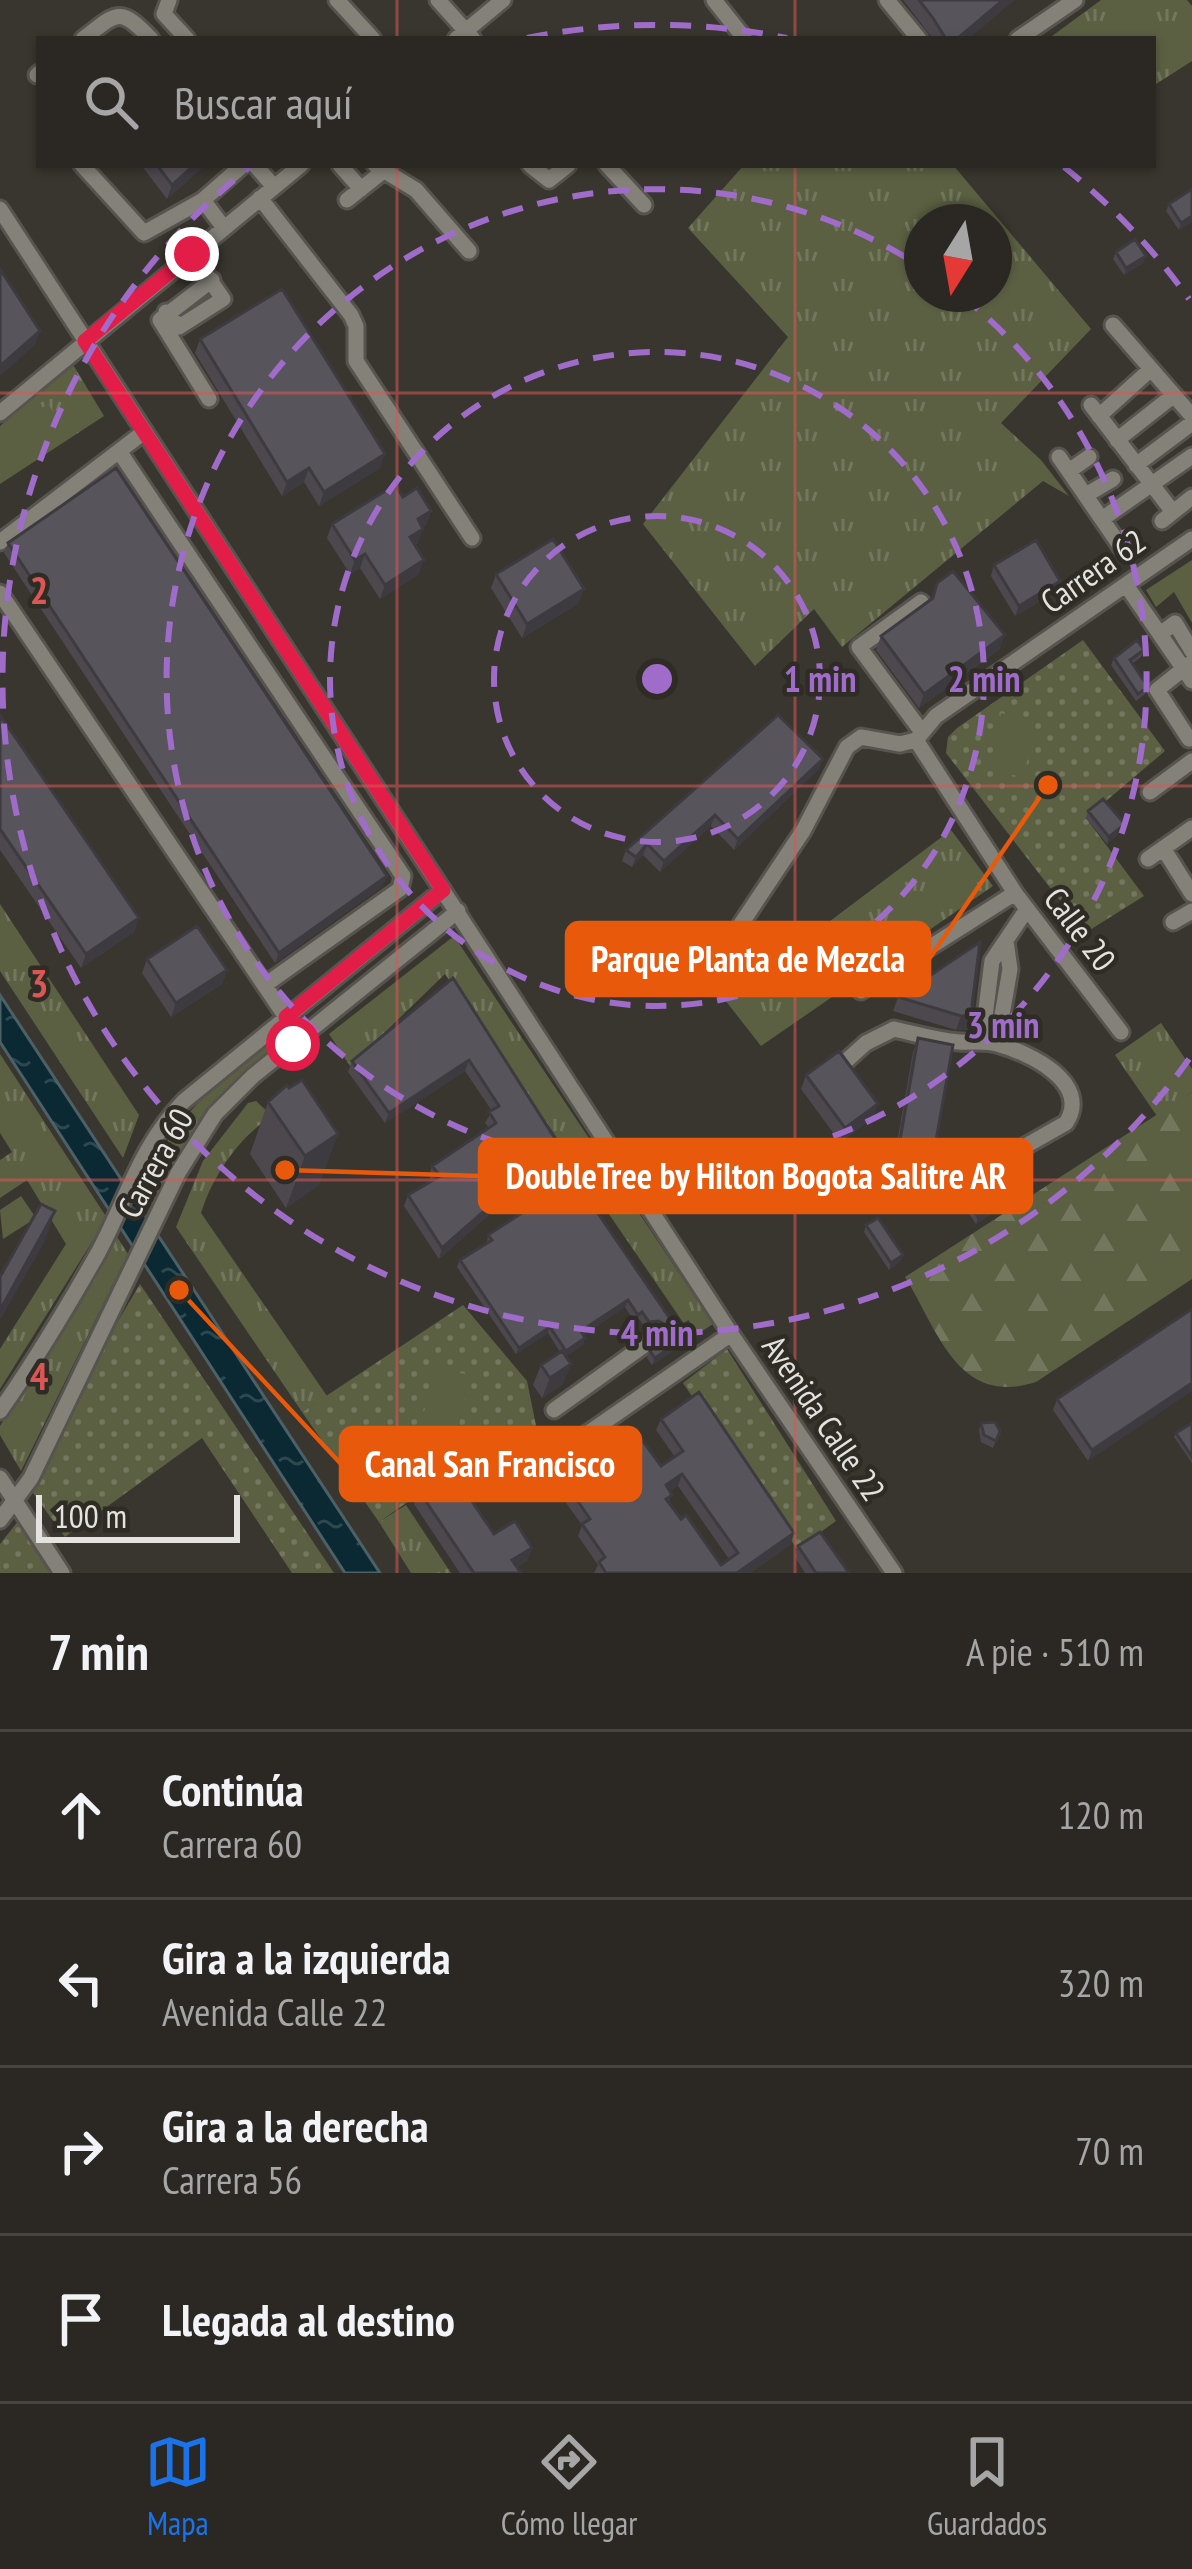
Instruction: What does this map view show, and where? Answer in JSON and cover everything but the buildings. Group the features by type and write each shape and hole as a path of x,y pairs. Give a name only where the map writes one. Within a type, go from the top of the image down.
{"street":[{"path":"169,0 164,14 184,36"},
{"path":"337,0 370,36"},
{"path":"438,0 465,36 503,0"},
{"path":"714,0 743,36"},
{"path":"887,0 917,36"},
{"path":"1022,36 1075,0"},
{"path":"87,36 122,14 148,36"},
{"path":"85,168 141,233 203,200 240,168"},
{"path":"255,168 260,198"},
{"path":"0,412 297,168"},
{"path":"343,168 361,189"},
{"path":"534,168 549,180 564,168"},
{"path":"610,168 644,205"},
{"path":"347,200 378,169 398,177 416,190 469,251"},
{"path":"226,182 260,198 353,319 355,358 472,538"},
{"path":"203,200 224,228"},
{"name":"Avenida Calle 22","path":"0,209 730,1334 894,1573"},
{"path":"192,254 212,280 166,312 160,322 209,399"},
{"path":"1113,325 1192,420 1136,464"},
{"path":"1151,369 1095,411 1151,484 1167,516 1192,497"},
{"path":"1118,440 1174,395"},
{"path":"0,542 144,432"},
{"path":"119,451 404,876 400,889 265,985"},
{"path":"1102,519 1192,456"},
{"path":"1089,457 1064,464 1121,548"},
{"path":"1086,496 1113,479"},
{"name":"Carrera 62","path":"919,736 936,716 1192,539"},
{"path":"1126,585 1189,671 1156,690 1189,739"},
{"path":"0,593 300,1038"},
{"name":"Calle 20","path":"921,602 859,647 1015,893 1121,1032"},
{"path":"1160,634 1175,623 1192,650"},
{"path":"741,924 803,831 847,747 861,737 900,744 919,736"},
{"path":"1150,792 1192,761"},
{"path":"1148,859 1192,828"},
{"path":"1163,848 1192,894"},
{"name":"Carrera 60","path":"0,1411 98,1252 150,1139 184,1101 443,890"},
{"path":"862,991 1015,893"},
{"path":"990,1043 1010,969 1006,941 1027,909"},
{"name":"Carrera 60","path":"0,1520 31,1478 125,1280 214,1114 458,911"},
{"path":"1173,922 1192,911"},
{"path":"846,1061 866,1043 894,1029 941,1040 990,1043 1030,1056 1057,1074 1074,1100 1075,1109 1066,1123 962,1183 867,1164"},
{"path":"525,1477 675,1360 730,1334"},
{"path":"554,1410 653,1339"},
{"path":"0,1478 62,1573"}],"green space":[{"path":"1101,0 1187,0 1192,6 1192,61 1156,84 1156,36 1052,36"},
{"path":"741,168 956,168 986,204 904,204 904,312 1012,312 1012,235 1091,329 1001,423 1041,460 1069,496 1043,481 842,647 814,609 755,666 643,524 788,337 688,228"},
{"path":"72,363 104,416 0,484 0,426"},
{"path":"48,404 66,431 17,463 0,435"},
{"path":"1192,560 1192,623 1174,592 1156,607 1146,590"},
{"path":"1083,640 1165,751 1086,818 1144,896 1085,933 946,753 948,737 957,728"},
{"path":"1001,713 1035,720 1024,777 990,771"},
{"path":"951,830 993,886 761,1046 725,1000"},
{"path":"0,904 139,1115 123,1158 0,971"},
{"path":"454,936 713,1324 693,1337 445,974 350,1066 329,1034"},
{"path":"1161,1023 1192,1069 1192,1092 1157,1116 1115,1055"},
{"path":"276,1035 281,1044 221,1098 191,1135 152,1206 140,1192 165,1144 215,1086"},
{"path":"0,1054 107,1218 0,1389 0,1349 66,1244 27,1180 0,1198 0,1160 12,1152 0,1133"},
{"path":"1192,1092 1192,1279 1036,1382 1009,1387 987,1384 969,1374 941,1341 905,1277"},
{"path":"256,1101 272,1116 229,1158 201,1213 327,1396 302,1412 176,1227 203,1161 248,1103"},
{"path":"21,1196 36,1218 3,1239 0,1210"},
{"path":"117,1237 128,1254 21,1471 0,1435 0,1426"},
{"path":"140,1284 334,1573 292,1573 202,1438 65,1537 33,1493 108,1338"},
{"path":"463,1305 527,1381 541,1450 525,1437 482,1471 452,1471 379,1522 302,1412"},
{"path":"727,1349 836,1521 797,1549 683,1383"},
{"path":"434,1367 470,1375 457,1434 421,1426"},
{"path":"406,1505 451,1573 411,1573 379,1522"},
{"path":"19,1520 53,1573 0,1573 0,1544"}],"water":[{"path":"0,995 380,1573 345,1573 0,1042"}],"place":[{"name":"Parque Planta de Mezcla","path":"1048,785"},
{"name":"DoubleTree by Hilton Bogota Salitre AR","path":"285,1170"},
{"name":"Canal San Francisco","path":"179,1290"}],"route":[{"path":"192,254 85,341 443,890 286,1017 300,1038 293,1044"}]}
